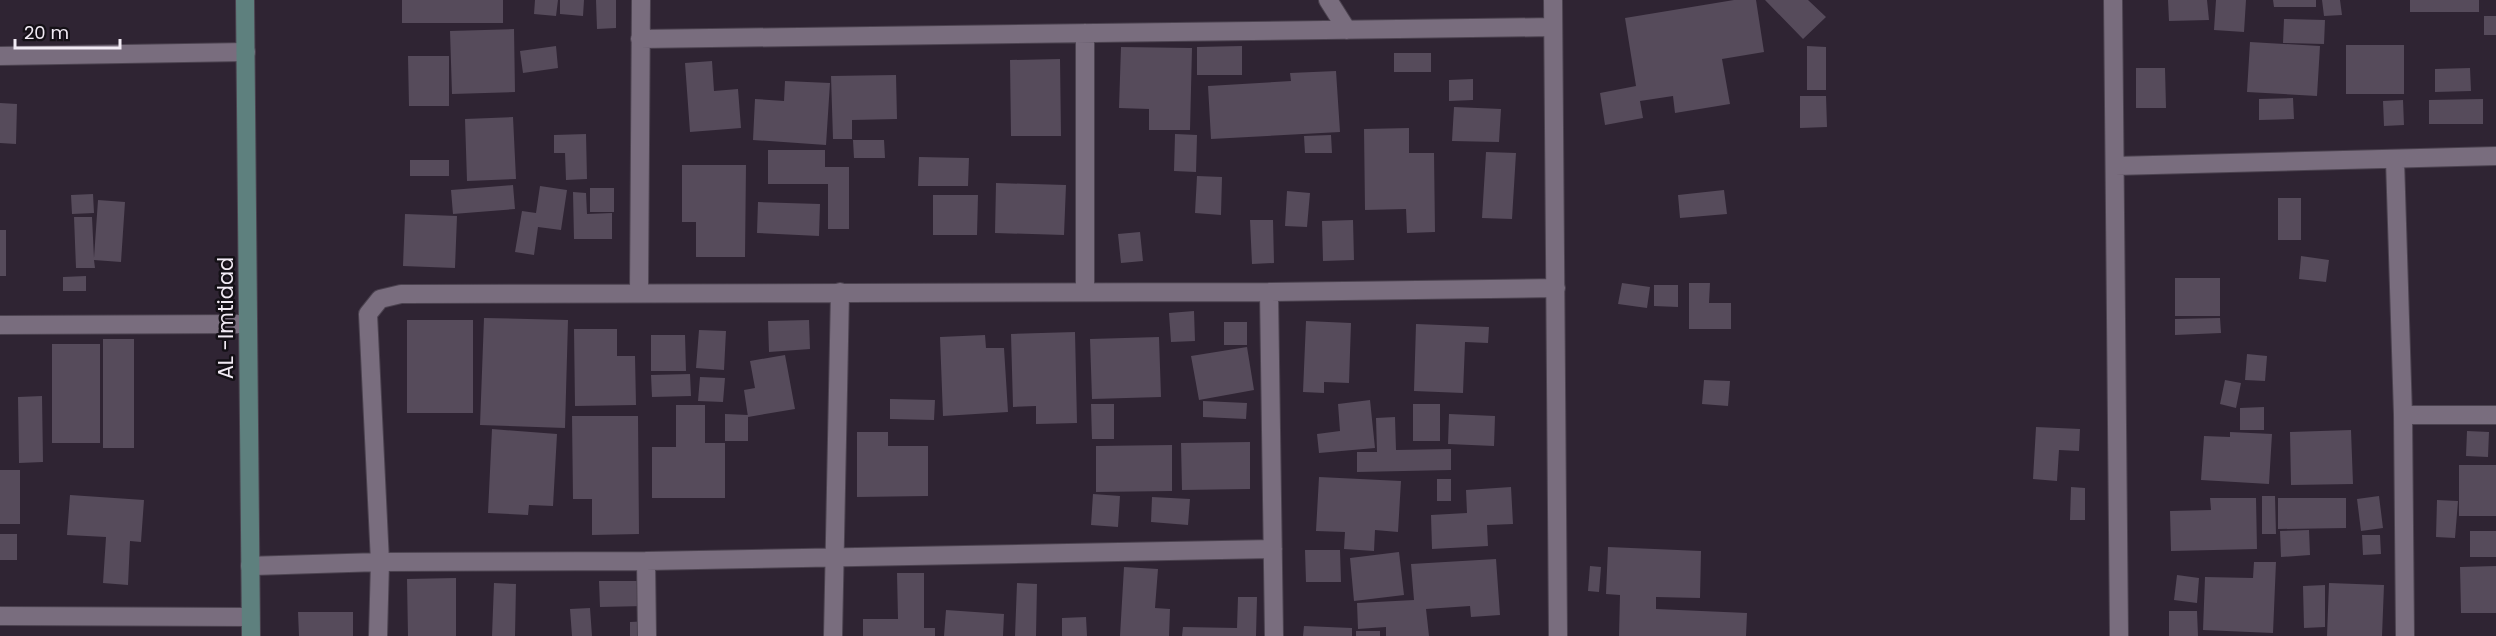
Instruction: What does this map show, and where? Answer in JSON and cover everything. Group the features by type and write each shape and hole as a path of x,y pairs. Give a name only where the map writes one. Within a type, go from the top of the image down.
{"street":[{"name":"AL -Imtidad","path":"245,0 250,636"},
{"path":"639,292 641,0"},
{"path":"1328,0 1347,30"},
{"path":"1552,0 1558,636"},
{"path":"2113,0 2119,636"},
{"path":"640,39 1553,27"},
{"path":"1085,33 1085,292"},
{"path":"0,56 246,52"},
{"path":"2115,166 2496,156"},
{"path":"2395,160 2403,415 2405,636"},
{"path":"378,636 380,562 368,314 380,299 401,294 1269,292 1556,288"},
{"path":"833,636 840,292"},
{"path":"1269,292 1274,636"},
{"path":"0,325 248,324"},
{"path":"2403,415 2496,415"},
{"path":"250,566 380,562 646,561 1273,549"},
{"path":"646,561 647,636"},
{"path":"0,616 250,617"}],"building":[{"path":"402,0 503,0 503,23 402,23"},
{"path":"535,0 558,0 556,16 534,14"},
{"path":"560,0 584,0 583,16 560,14"},
{"path":"596,0 616,0 616,28 597,29"},
{"path":"1734,0 1756,0 1764,52 1722,59 1730,104 1675,113 1673,96 1640,101 1643,118 1605,125 1600,93 1636,86 1625,18"},
{"path":"1765,0 1808,0 1826,17 1803,39"},
{"path":"2168,0 2207,0 2209,20 2169,21"},
{"path":"2216,0 2246,0 2244,32 2214,30"},
{"path":"2273,0 2316,0 2316,7 2274,7"},
{"path":"2322,0 2340,0 2342,15 2324,16"},
{"path":"2410,0 2479,0 2479,12 2410,12"},
{"path":"2484,16 2496,16 2496,35 2484,35"},
{"path":"2284,19 2325,20 2324,44 2283,43"},
{"path":"514,29 515,92 452,94 450,31"},
{"path":"2250,42 2320,46 2317,96 2247,92"},
{"path":"2346,45 2404,45 2404,94 2346,94"},
{"path":"556,46 558,68 523,73 520,51"},
{"path":"1242,46 1242,75 1197,75 1197,47"},
{"path":"1807,46 1826,47 1826,90 1807,90"},
{"path":"1121,47 1192,48 1190,130 1149,130 1149,109 1119,108"},
{"path":"1394,53 1431,53 1431,72 1394,72"},
{"path":"408,56 449,56 449,106 409,106"},
{"path":"1060,59 1061,136 1011,136 1010,60"},
{"path":"712,61 714,91 738,89 741,128 690,132 685,63"},
{"path":"2136,68 2165,68 2166,108 2136,108"},
{"path":"2470,68 2471,91 2435,92 2435,69"},
{"path":"1336,71 1340,132 1211,139 1208,86 1291,81 1290,73"},
{"path":"896,75 897,119 852,120 852,139 833,139 831,76"},
{"path":"1473,79 1473,100 1449,101 1449,80"},
{"path":"785,81 830,83 826,145 753,140 755,99 784,101"},
{"path":"1800,96 1826,96 1827,127 1800,128"},
{"path":"2293,98 2294,119 2259,120 2259,99"},
{"path":"2483,99 2483,124 2429,124 2429,100"},
{"path":"2403,100 2404,125 2384,126 2383,101"},
{"path":"0,103 17,104 16,144 0,143"},
{"path":"1454,107 1501,109 1499,142 1452,141"},
{"path":"513,117 516,179 467,181 465,119"},
{"path":"1409,128 1409,153 1434,153 1435,232 1407,233 1406,209 1365,210 1364,129"},
{"path":"586,134 587,179 566,180 565,153 554,153 554,135"},
{"path":"1175,134 1197,135 1196,172 1174,171"},
{"path":"1331,135 1332,153 1305,153 1304,136"},
{"path":"853,140 884,140 885,158 854,158"},
{"path":"768,150 825,150 825,167 849,167 849,229 828,229 828,184 768,184"},
{"path":"1486,152 1516,153 1512,219 1482,218"},
{"path":"919,157 969,158 968,186 918,186"},
{"path":"410,160 449,160 449,176 410,176"},
{"path":"682,165 746,165 745,257 696,257 696,222 682,222"},
{"path":"1197,176 1222,177 1221,215 1195,213"},
{"path":"996,183 1066,185 1064,235 995,233"},
{"path":"513,185 515,209 453,214 451,190"},
{"path":"540,186 567,190 561,230 538,227 534,255 515,252 522,211 536,213"},
{"path":"590,188 614,188 614,212 590,212"},
{"path":"1724,190 1727,214 1680,218 1678,195"},
{"path":"1287,191 1310,193 1307,227 1285,226"},
{"path":"573,192 586,193 587,214 612,213 612,239 574,239"},
{"path":"93,194 94,213 72,214 71,195"},
{"path":"933,195 978,195 977,235 933,235"},
{"path":"2278,198 2301,198 2301,240 2278,240"},
{"path":"98,200 125,202 121,262 94,260 95,268 76,268 74,217 92,217 94,258"},
{"path":"758,202 820,204 819,236 757,233"},
{"path":"405,214 457,216 455,268 403,266"},
{"path":"1250,220 1273,220 1274,263 1252,264"},
{"path":"1353,220 1354,260 1323,261 1322,221"},
{"path":"0,230 6,230 6,276 0,276"},
{"path":"1140,232 1143,261 1121,263 1118,234"},
{"path":"2301,256 2329,260 2326,282 2299,279"},
{"path":"86,276 86,291 63,291 63,277"},
{"path":"2175,278 2220,278 2220,316 2175,316"},
{"path":"1622,283 1650,287 1647,308 1618,304"},
{"path":"1689,283 1710,283 1709,303 1731,303 1731,329 1689,329"},
{"path":"1654,285 1678,285 1678,307 1654,306"},
{"path":"1194,311 1195,341 1171,342 1169,313"},
{"path":"484,318 568,320 565,428 480,425"},
{"path":"2220,318 2221,333 2175,335 2175,319"},
{"path":"407,320 473,320 473,413 407,413"},
{"path":"809,320 810,349 769,352 768,321"},
{"path":"1306,321 1351,323 1349,383 1324,382 1324,393 1303,392"},
{"path":"1224,322 1247,322 1247,345 1224,345"},
{"path":"1416,324 1489,327 1488,343 1465,342 1463,393 1414,391"},
{"path":"574,329 617,329 617,356 635,356 636,405 575,406"},
{"path":"699,330 726,331 724,370 696,368"},
{"path":"1075,332 1077,423 1036,424 1036,406 1013,407 1011,334"},
{"path":"651,335 685,335 686,371 651,371"},
{"path":"985,335 986,348 1004,348 1008,412 943,416 940,337"},
{"path":"1159,337 1161,397 1092,399 1090,339"},
{"path":"103,339 134,339 134,448 103,448"},
{"path":"52,344 100,344 100,443 52,443"},
{"path":"1247,347 1254,390 1199,400 1191,356"},
{"path":"2247,354 2267,356 2265,381 2245,380"},
{"path":"785,355 795,409 748,417 744,390 755,388 750,361"},
{"path":"690,374 691,396 652,397 651,375"},
{"path":"700,377 725,378 723,402 698,401"},
{"path":"1704,380 1730,381 1728,406 1702,404"},
{"path":"2225,380 2241,383 2236,408 2220,404"},
{"path":"42,396 43,462 19,463 18,397"},
{"path":"890,399 935,400 934,420 890,419"},
{"path":"1370,400 1375,448 1319,453 1317,434 1340,431 1338,404"},
{"path":"1203,401 1247,403 1246,419 1203,417"},
{"path":"1091,404 1114,404 1114,439 1092,439"},
{"path":"1413,404 1440,404 1440,441 1413,441"},
{"path":"676,405 705,405 705,443 725,443 725,498 652,498 652,447 676,447"},
{"path":"2264,407 2264,430 2240,430 2240,408"},
{"path":"725,414 748,415 748,441 725,441"},
{"path":"1449,414 1495,416 1494,446 1448,444"},
{"path":"572,416 638,416 639,534 592,535 592,499 573,499"},
{"path":"1395,417 1396,450 1451,449 1451,470 1357,472 1357,452 1377,452 1376,418"},
{"path":"2036,427 2080,429 2079,451 2059,450 2057,481 2033,479"},
{"path":"492,429 557,434 553,506 529,505 528,515 488,513"},
{"path":"2351,430 2353,484 2291,485 2290,432"},
{"path":"2467,431 2489,432 2488,457 2466,456"},
{"path":"857,432 888,432 888,446 928,446 928,496 857,497"},
{"path":"2230,432 2272,434 2269,484 2201,480 2204,436 2230,437"},
{"path":"1250,442 1250,489 1182,490 1181,443"},
{"path":"1172,445 1172,491 1096,492 1096,446"},
{"path":"2459,465 2496,465 2496,516 2459,516"},
{"path":"0,470 20,470 20,524 0,524"},
{"path":"1319,477 1401,481 1398,532 1375,530 1374,551 1344,549 1345,532 1316,531"},
{"path":"1437,479 1451,479 1451,501 1437,501"},
{"path":"1511,487 1513,524 1487,525 1488,546 1432,549 1431,515 1467,513 1466,490"},
{"path":"2071,487 2085,488 2085,520 2070,520"},
{"path":"1093,494 1120,496 1118,527 1091,525"},
{"path":"70,495 144,500 141,542 130,541 128,585 103,583 106,537 67,535"},
{"path":"2262,496 2275,496 2276,534 2262,534"},
{"path":"2379,496 2383,528 2361,531 2357,499"},
{"path":"1152,497 1190,499 1188,525 1151,522"},
{"path":"2210,498 2256,498 2257,549 2171,551 2170,511 2211,510"},
{"path":"2278,498 2346,498 2346,528 2278,529"},
{"path":"2437,500 2458,501 2455,538 2436,537"},
{"path":"2309,530 2310,555 2281,557 2280,531"},
{"path":"2470,531 2496,531 2496,557 2470,557"},
{"path":"0,534 17,534 17,560 0,560"},
{"path":"2362,535 2380,535 2381,554 2363,555"},
{"path":"1608,547 1701,551 1700,598 1656,597 1656,609 1747,613 1746,636 1619,636 1620,595 1606,594"},
{"path":"1305,550 1340,550 1341,582 1306,582"},
{"path":"1399,552 1404,595 1354,601 1350,558"},
{"path":"1496,559 1500,615 1471,617 1470,606 1426,609 1429,636 1386,636 1386,627 1358,629 1357,603 1414,600 1411,564"},
{"path":"2254,562 2276,562 2273,633 2203,630 2205,577 2253,578"},
{"path":"1590,566 1601,567 1599,592 1588,591"},
{"path":"2496,566 2496,613 2461,613 2460,567"},
{"path":"1124,567 1158,569 1155,608 1170,609 1169,636 1120,636"},
{"path":"897,573 924,573 924,628 935,628 935,636 863,636 863,619 898,619"},
{"path":"2177,575 2199,578 2197,603 2174,600"},
{"path":"456,578 456,636 408,636 407,579"},
{"path":"599,581 644,581 645,606 600,607"},
{"path":"494,583 516,584 515,636 492,636"},
{"path":"1017,583 1037,584 1036,636 1015,636"},
{"path":"2329,583 2384,585 2382,636 2327,636"},
{"path":"2325,585 2325,627 2304,628 2303,586"},
{"path":"1238,597 1257,597 1256,636 1182,636 1183,627 1237,628"},
{"path":"590,608 592,636 572,636 570,609"},
{"path":"946,610 1004,614 1003,636 944,636"},
{"path":"2169,611 2197,611 2198,636 2169,636"},
{"path":"298,612 353,612 353,636 299,636"},
{"path":"1086,617 1087,636 1062,636 1062,618"},
{"path":"652,621 652,636 630,636 630,622"},
{"path":"1304,626 1352,628 1352,636 1303,636"},
{"path":"1356,631 1380,631 1380,636 1356,636"}]}
